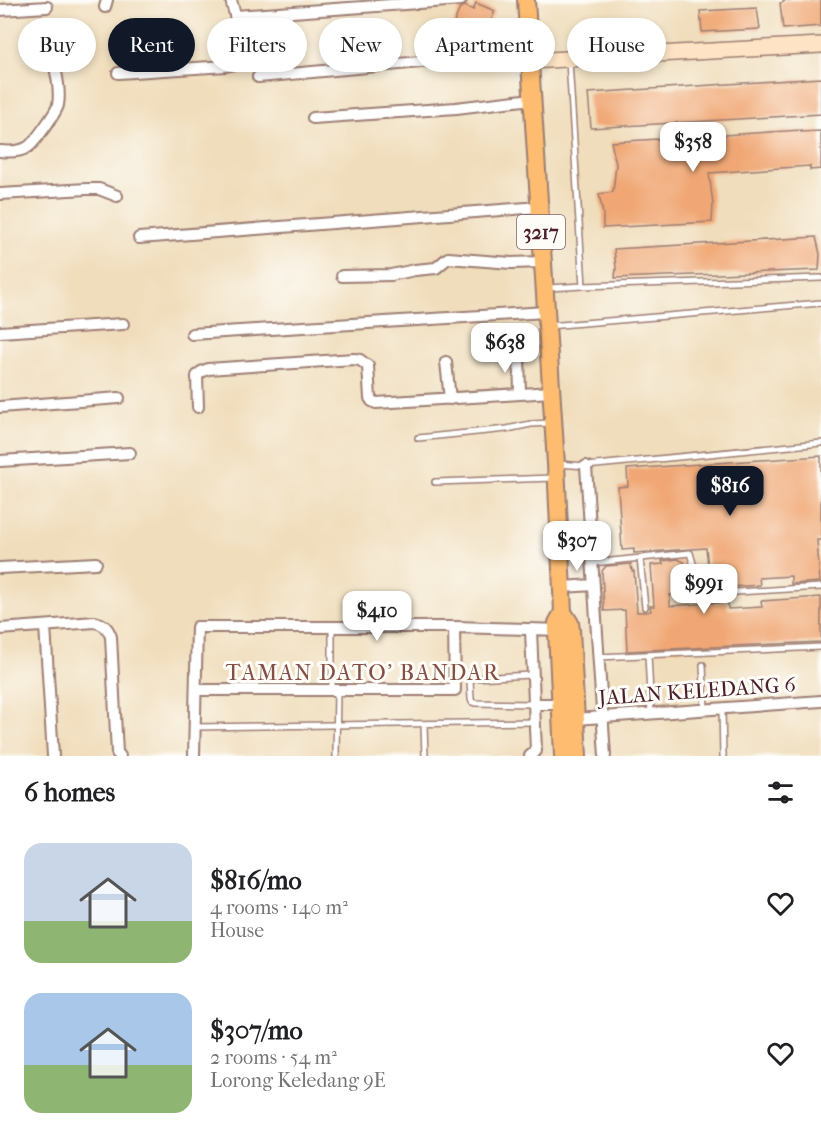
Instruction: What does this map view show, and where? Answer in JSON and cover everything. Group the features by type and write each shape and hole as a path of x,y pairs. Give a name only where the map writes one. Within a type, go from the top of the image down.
{"main road":[{"name":"3217","path":"526,0 527,18"},
{"name":"3217","path":"531,72 556,471 561,587 563,612 570,623 564,630 560,704 569,720 563,756"},
{"name":"3217","path":"564,630 569,720 578,756"},
{"path":"557,756 557,735 569,720"}],"street":[{"path":"118,73 231,66 238,60 240,53 240,31 231,0"},
{"path":"235,16 461,0"},
{"path":"0,10 47,7"},
{"path":"666,54 821,45"},
{"path":"258,77 414,66"},
{"path":"0,151 14,151 30,146 54,114 58,104 56,72"},
{"path":"313,118 456,108 532,99"},
{"path":"0,194 99,189 117,196"},
{"path":"139,238 539,207"},
{"path":"342,276 391,274 436,268 448,258 511,263 543,262"},
{"path":"192,334 546,319"},
{"path":"0,332 123,324"},
{"path":"519,352 520,394"},
{"path":"198,407 197,376 208,369 354,359 368,366 372,402 551,392"},
{"path":"446,362 450,399"},
{"path":"0,407 119,398"},
{"path":"0,461 130,453"},
{"path":"586,465 605,756"},
{"path":"0,568 96,563"},
{"path":"561,587 594,585"},
{"path":"0,629 95,622 102,624 109,631 117,753 120,756"},
{"path":"45,626 53,756"},
{"path":"194,756 197,627 454,627 564,630"},
{"path":"196,690 455,690 454,627"},
{"path":"530,756 536,750 531,630"},
{"name":"JALAN KELEDANG 6","path":"569,720 821,701"},
{"path":"533,704 560,704"}],"lane":[{"path":"570,72 583,286"},
{"path":"544,288 821,278"},
{"path":"546,319 821,303"},
{"path":"418,438 553,423"},
{"path":"435,482 821,443"},
{"path":"592,563 690,553 702,594 821,587"},
{"path":"640,558 645,607"},
{"path":"332,627 337,726 336,756"},
{"path":"598,657 821,647"},
{"path":"648,655 651,714"},
{"path":"703,665 705,710"},
{"path":"532,675 474,678 470,681 472,702 533,704"},
{"path":"722,708 723,756"},
{"path":"195,727 534,722"},
{"path":"424,725 424,756"}],"building":[{"path":"784,0 821,0 821,26 783,29 780,3"},
{"path":"476,3 495,11 492,18 456,18 460,8 465,6 473,10"},
{"path":"757,8 760,29 702,32 700,11"},
{"path":"821,78 821,114 591,128 588,93"},
{"path":"801,130 801,132 821,131 821,169 810,170 810,166 709,173 713,204 712,222 603,228 599,194 613,192 616,164 611,142"},
{"path":"816,237 820,254 819,270 615,278 614,249"},
{"path":"821,456 821,540 817,540 820,582 791,584 791,576 759,578 760,585 715,588 710,584 706,548 634,553 634,549 622,550 618,487 628,486 627,469"},
{"path":"678,559 684,562 685,593 670,595 670,606 728,602 728,609 762,607 761,601 821,597 821,642 627,651 625,610 604,611 602,571 606,566 631,564 632,571 634,571 637,612 646,612 651,611 650,606 654,606 651,565"}],"district":[{"name":"TAMAN DATO' BANDAR","path":"363,673"}]}
